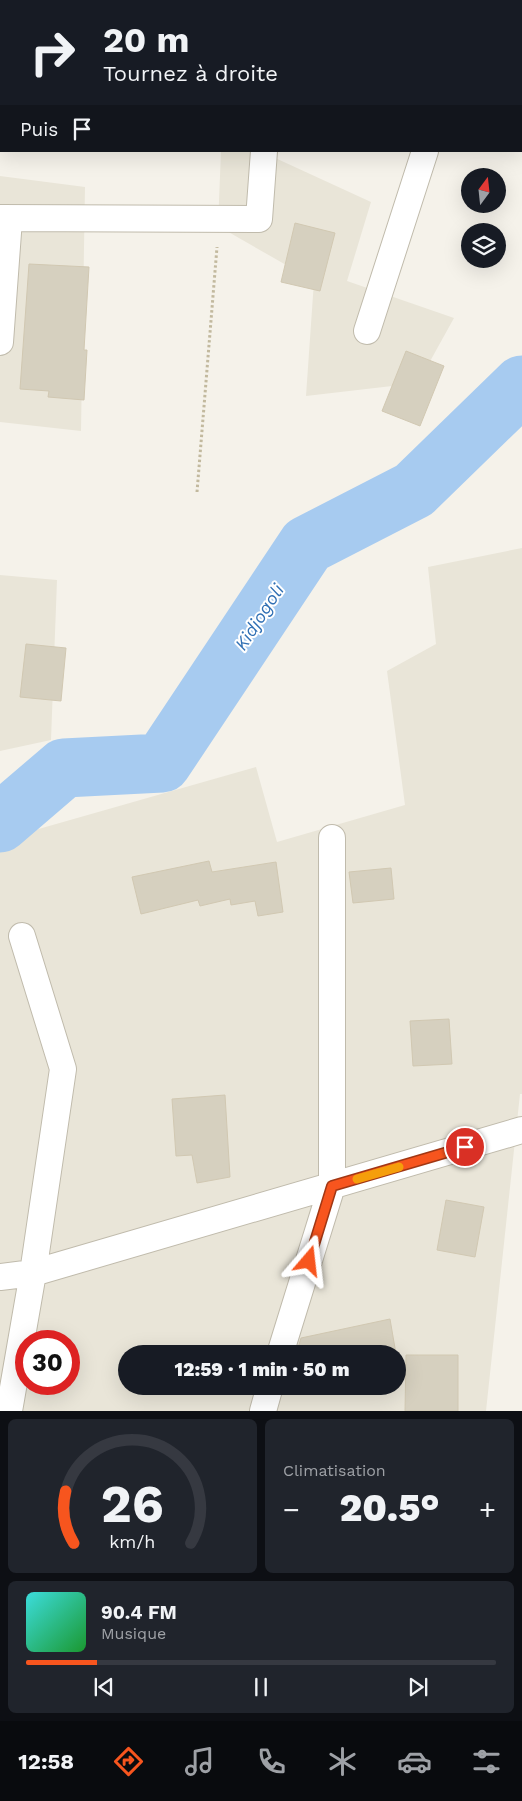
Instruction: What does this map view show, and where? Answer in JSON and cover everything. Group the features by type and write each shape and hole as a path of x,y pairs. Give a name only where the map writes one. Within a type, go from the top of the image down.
{"street":[{"path":"0,342 4,218 259,219 264,152"},
{"path":"367,331 425,152"},
{"path":"283,1345 332,1186 332,838"},
{"path":"9,1411 33,1273 63,1069 22,936"},
{"path":"0,1277 33,1273 522,1130"},
{"path":"263,1411 267,1395"}],"path":[{"path":"197,492 219,219"}],"shaded area":[{"path":"221,152 262,152 371,202 347,281 454,318 418,383 306,396 314,281 218,226"},
{"path":"0,176 85,187 81,431 0,422"},
{"path":"522,548 522,1094 520,1094 486,1411 0,1411 0,840 256,767 277,842 405,805 387,671 436,644 428,567"},
{"path":"0,575 57,580 51,740 0,751"}],"building":[{"path":"295,223 335,233 320,291 281,282"},
{"path":"29,264 89,267 84,350 87,350 84,400 48,397 49,391 20,389"},
{"path":"406,351 444,366 420,426 382,411"},
{"path":"26,644 66,648 61,701 20,697"},
{"path":"209,861 212,872 276,862 283,912 258,916 255,901 231,905 230,899 200,906 198,900 141,914 132,877"},
{"path":"391,868 394,899 353,903 349,872"},
{"path":"449,1019 452,1064 413,1066 410,1021"},
{"path":"225,1095 230,1177 197,1183 192,1155 176,1156 172,1099"},
{"path":"446,1200 484,1207 475,1257 437,1250"},
{"path":"390,1319 394,1345 299,1345 301,1338"},
{"path":"406,1355 458,1355 458,1411 405,1411"}],"waterway":[{"name":"Kidjogoli","path":"0,823 64,768 162,763 307,545 414,490 522,385"}],"slow traffic":[{"path":"357,1179 399,1167"}],"route":[{"path":"309,1261 332,1186 465,1147"}]}
